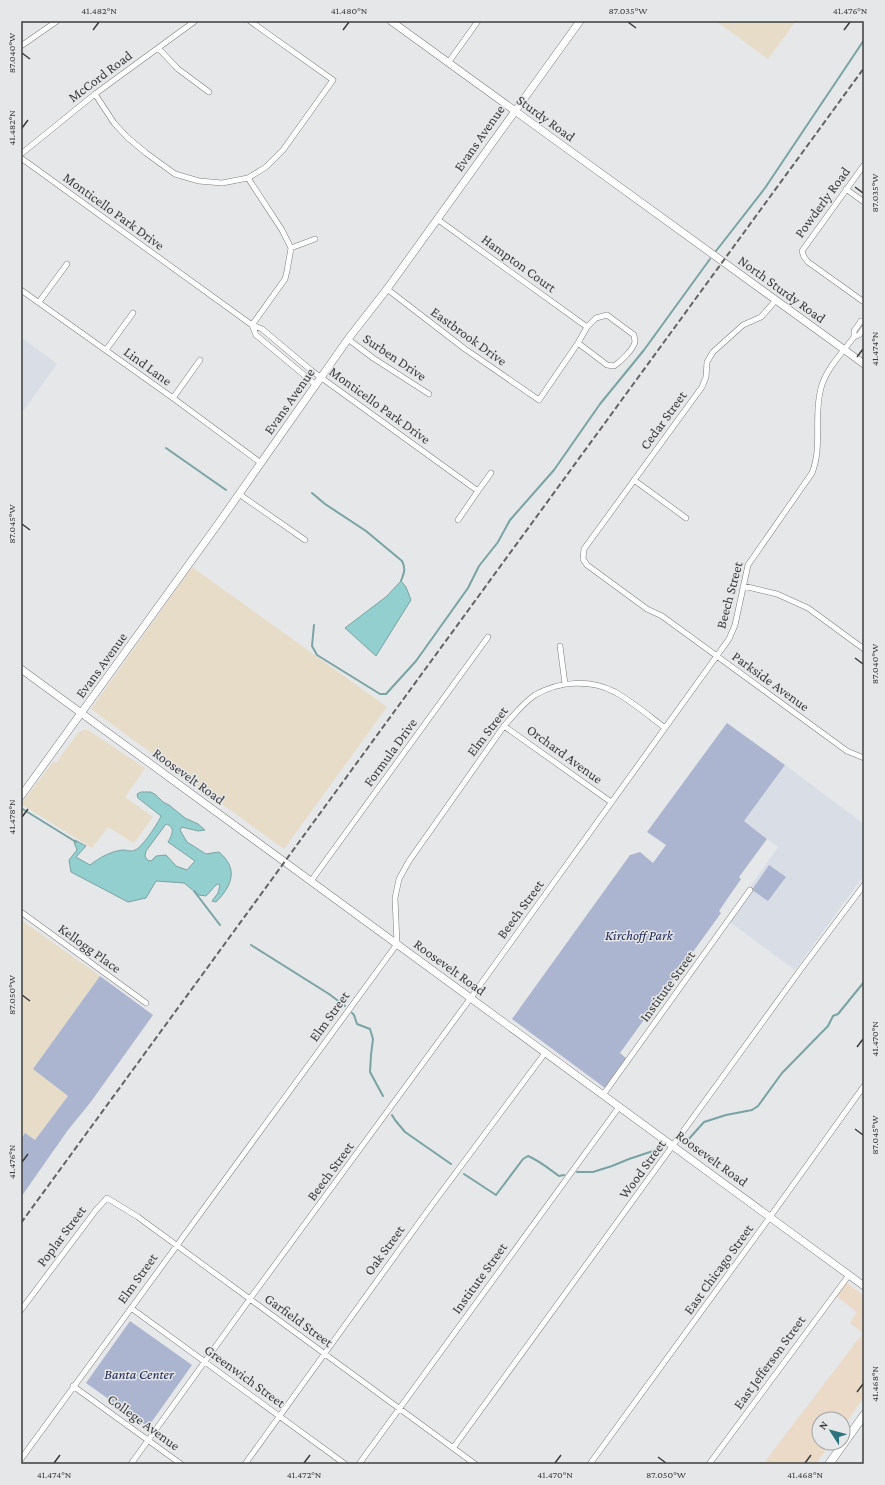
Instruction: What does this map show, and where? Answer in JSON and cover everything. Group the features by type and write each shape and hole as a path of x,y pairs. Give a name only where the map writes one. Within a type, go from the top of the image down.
{"main road":[{"path":"829,1464 864,1415"}],"street":[{"path":"21,46 57,21"},
{"name":"McCord Road","path":"21,154 95,94 196,21"},
{"path":"95,94 114,123 127,137 175,174 199,181 222,183 248,178 266,167 283,150 333,80 250,21"},
{"name":"Sturdy Road","path":"391,21 685,235"},
{"path":"448,62 478,21"},
{"name":"Evans Avenue","path":"21,796 82,714 348,339 386,289 580,21"},
{"path":"158,48 178,69 209,92"},
{"name":"Monticello Park Drive","path":"21,158 252,325 262,329 312,371 478,491"},
{"name":"Powderly Road","path":"864,164 802,251 802,254 808,262 864,302"},
{"path":"248,178 282,230 291,248 284,279 252,325"},
{"path":"846,189 864,202"},
{"name":"Hampton Court","path":"437,219 587,327"},
{"name":"North Sturdy Road","path":"685,235 864,364"},
{"path":"291,248 316,239"},
{"path":"39,302 67,264"},
{"name":"Eastbrook Drive","path":"386,289 465,349 539,400 578,343"},
{"name":"Lind Lane","path":"21,290 173,398 261,463"},
{"name":"Cedar Street","path":"587,565 583,559 584,549 702,387 706,377 707,362 710,355 743,325 760,318 765,314 776,300"},
{"path":"106,350 133,313"},
{"path":"607,316 634,335 635,342 619,363 614,366 607,365 578,343 587,327 596,318 607,316"},
{"name":"Beech Street","path":"854,337 854,331 861,321 864,321"},
{"name":"Monticello Park Drive","path":"252,325 256,335 316,385"},
{"name":"Beech Street","path":"131,1464 471,998 729,639 735,625 746,571 750,560 812,473 816,460 820,389 830,368 854,337 859,335 864,328"},
{"name":"Surben Drive","path":"348,339 373,358 429,394"},
{"path":"173,398 200,360"},
{"path":"458,520 491,474"},
{"path":"634,480 686,518"},
{"path":"239,494 305,540"},
{"name":"Parkside Avenue","path":"587,565 646,609 662,616 847,751 864,758"},
{"path":"743,586 777,594 808,608 864,649"},
{"name":"Formula Drive","path":"311,881 488,636"},
{"path":"560,646 565,684"},
{"name":"Roosevelt Road","path":"21,669 864,1286"},
{"name":"Elm Street","path":"21,1459 397,944 395,898 399,879 409,861 504,726 518,709 535,695 551,688 565,684 590,684 621,696 665,728"},
{"name":"Orchard Avenue","path":"504,726 611,802"},
{"name":"Wood Street","path":"453,1448 864,885"},
{"name":"Institute Street","path":"603,1095 750,890"},
{"name":"Kellogg Place","path":"21,912 146,1003"},
{"name":"Oak Street","path":"245,1464 324,1353 545,1053"},
{"name":"East Chicago Street","path":"590,1464 864,1086"},
{"name":"Institute Street","path":"359,1464 619,1107"},
{"name":"Garfield Street","path":"107,1198 138,1217 473,1463"},
{"name":"Poplar Street","path":"21,1310 96,1210 107,1198"},
{"name":"East Jefferson Street","path":"709,1464 849,1275"},
{"name":"Greenwich Street","path":"130,1308 345,1464"},
{"name":"College Avenue","path":"73,1386 181,1464"}],"shaded area":[{"path":"716,21 796,21 768,59"},
{"path":"21,337 57,364 21,414"},
{"path":"192,567 387,707 284,849 91,709"},
{"path":"401,581 406,587 411,600 376,656 345,628 387,596"},
{"path":"82,730 88,730 145,768 125,797 153,817 134,843 108,827 92,848 21,804 53,762 56,763 78,733"},
{"path":"785,765 864,824 864,875 795,970 727,920 778,847 744,821"},
{"path":"141,792 151,792 185,818 198,824 205,830 198,831 182,827 180,830 187,842 206,854 219,852 229,865 231,877 229,884 222,896 216,902 212,901 218,893 220,885 218,884 206,896 199,895 184,883 156,881 146,898 128,902 71,872 69,860 77,850 74,842 75,840 86,846 76,857 90,865 101,857 110,853 123,850 135,850 145,840 161,816 138,798 137,794","holes":["166,824 169,825 172,832 168,842 195,861 187,870 176,866 166,855 156,856 151,861 147,860 145,856 146,851"]},
{"path":"21,920 100,976 33,1069 68,1096 35,1140 25,1133 21,1139"},
{"path":"845,1284 848,1284 864,1295 864,1397 851,1416 851,1411 811,1411 811,1451 825,1451 816,1464 763,1464 863,1333 850,1323 857,1312 836,1296"}],"green space":[{"name":"Kirchoff Park","path":"727,723 785,765 744,821 767,839 739,877 741,879 719,911 721,913 620,1053 626,1058 605,1088 512,1019 630,855 640,852 653,863 666,845 647,832"},
{"path":"769,865 786,877 768,901 752,890"},
{"path":"100,976 153,1015 90,1103 68,1130 21,1197 21,1139 25,1133 35,1140 68,1096 33,1069"},
{"name":"Banta Center","path":"130,1321 192,1365 148,1427 86,1383"}],"waterway":[{"path":"716,251 765,188 864,40"},
{"path":"314,625 312,646 317,655 380,694 386,694 416,661 468,588 479,566 498,542 510,520 554,470 600,404 644,350 710,259"},
{"path":"166,448 226,490"},
{"path":"312,493 325,504 366,531 402,561 404,571 401,581"},
{"path":"21,808 76,842"},
{"path":"194,891 220,925"},
{"path":"251,945 329,994 345,1006"},
{"path":"687,1141 704,1122 726,1115 752,1110 758,1106 782,1073 828,1026 833,1016 838,1014 864,982"},
{"path":"352,1013 357,1024 370,1029 373,1039 370,1072 383,1096"},
{"path":"392,1115 405,1132 451,1164"},
{"path":"577,1172 593,1172 662,1148"},
{"path":"464,1174 496,1195 523,1159 528,1156 559,1176 564,1175"}],"railway":[{"path":"21,1223 864,68"}]}
